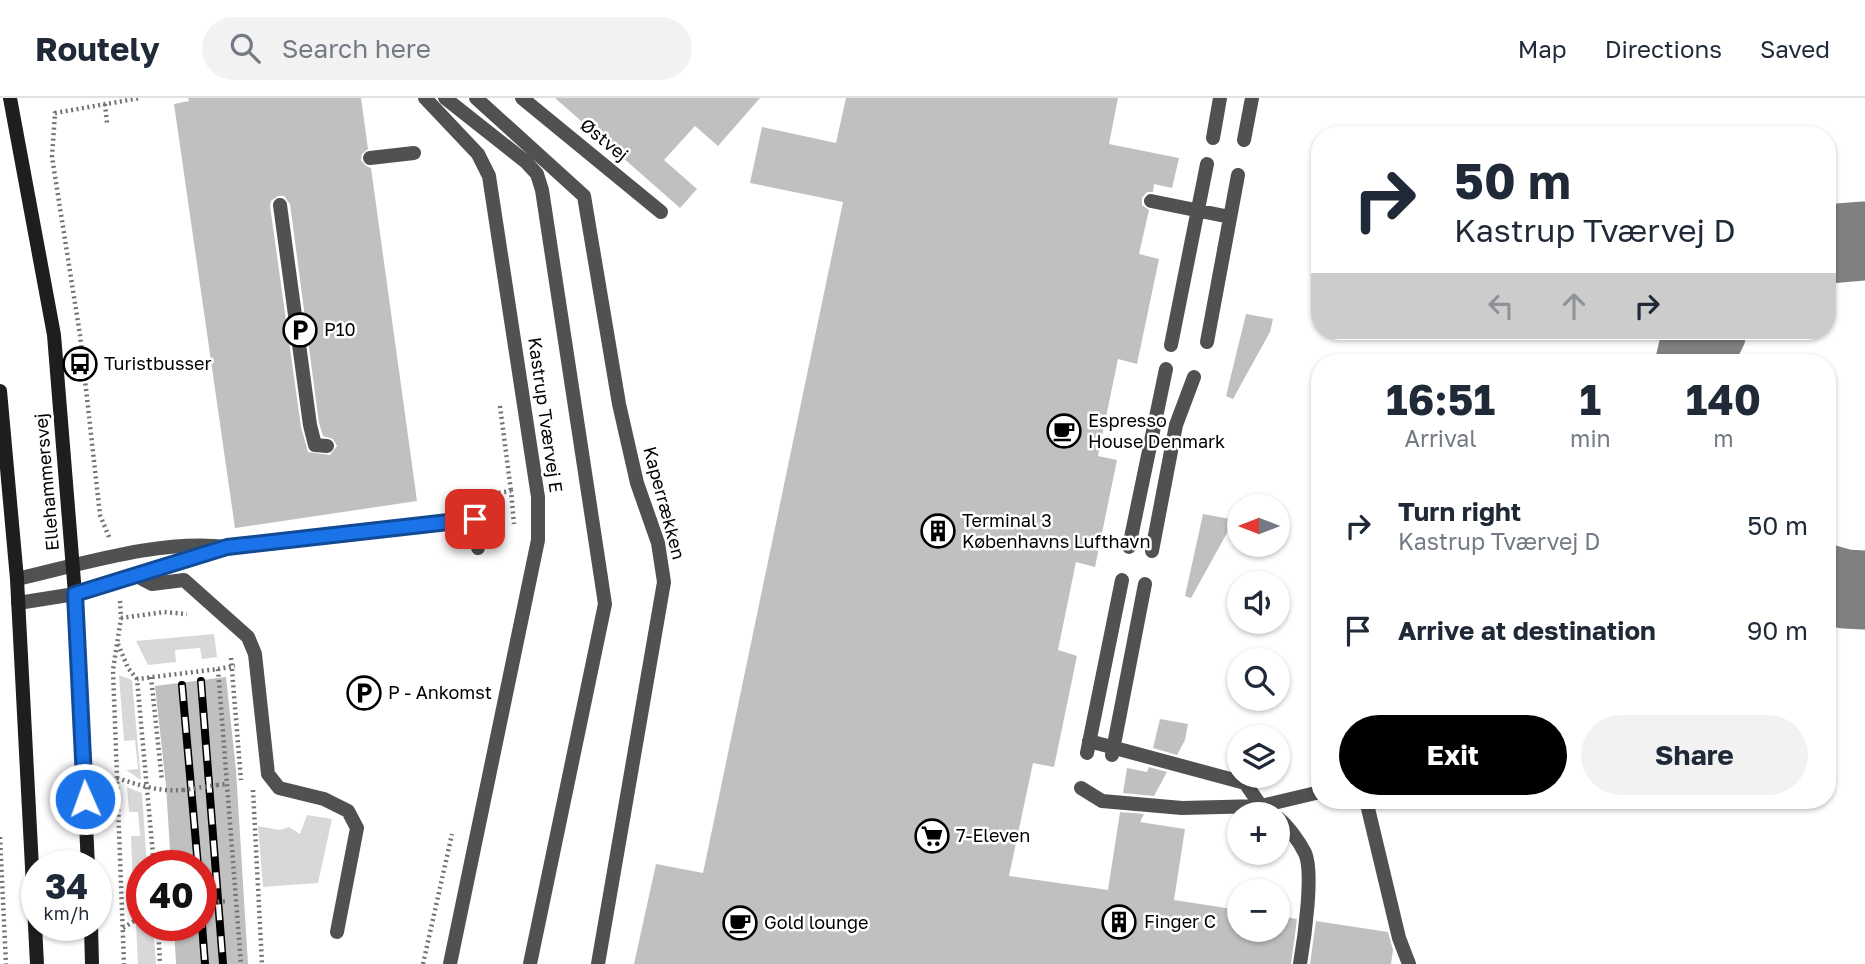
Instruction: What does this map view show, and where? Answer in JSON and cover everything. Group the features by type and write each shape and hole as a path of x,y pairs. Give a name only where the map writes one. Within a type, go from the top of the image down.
{"street":[{"name":"Ellehammersvej","path":"10,98 54,335 75,594 87,850"},
{"path":"0,391 17,579 37,964"},
{"path":"91,941 92,964"}],"lane":[{"name":"Kastrup Tværvej E","path":"425,98 478,154 489,176 538,498 538,540 450,964"},
{"path":"445,98 526,162 537,174 542,190 605,604 530,964"},
{"name":"Kaperrækken","path":"476,98 584,196 619,404 637,483 659,543 664,582 597,964"},
{"name":"Østvej","path":"522,98 661,212"},
{"path":"1213,138 1220,98"},
{"path":"1244,141 1252,98"},
{"path":"370,158 414,153"},
{"path":"1171,345 1207,164"},
{"path":"1207,342 1238,175"},
{"path":"1151,201 1230,217"},
{"path":"280,205 310,425 315,445 327,446"},
{"path":"1129,547 1166,369"},
{"path":"1152,551 1176,425 1194,377"},
{"path":"18,603 75,594 227,547 475,519 478,548"},
{"path":"17,579 116,554 206,544 227,547"},
{"path":"137,576 152,584 184,580 248,637 255,653 268,774 279,788 324,799 348,811 357,828 337,932"},
{"path":"1122,580 1088,747 1245,783 1260,802"},
{"path":"1112,752 1145,584"},
{"path":"1081,788 1102,801 1227,809"},
{"path":"1290,802 1311,795"},
{"path":"1368,809 1399,938 1409,964"},
{"path":"1290,832 1306,855 1308,915 1300,964"}],"path":[{"path":"116,554 100,515 80,335 52,157 55,113 140,98"},
{"path":"105,104 107,123"},
{"path":"498,397 515,536"},
{"path":"470,497 511,491"},
{"path":"118,579 121,618 113,670 124,964"},
{"path":"121,618 164,612 196,617"},
{"path":"117,641 128,668 137,679 153,850"},
{"path":"241,666 233,655 241,780"},
{"path":"137,679 232,667"},
{"path":"218,669 241,964"},
{"path":"151,677 162,780"},
{"path":"117,778 148,788 170,791 228,784"},
{"path":"253,785 262,964"},
{"path":"423,964 453,831"},
{"path":"0,837 6,964"},
{"path":"217,902 236,900"},
{"path":"159,941 160,964"}],"shaded area":[{"path":"214,634 217,657 202,659 200,648 175,650 176,662 148,665 136,641"},
{"path":"119,675 132,680 141,780 126,770 138,769 135,740 124,741"},
{"path":"127,787 142,793 146,850 132,850 131,836 140,836 138,812 129,812"},
{"path":"307,815 332,819 318,883 263,887 258,826 280,830 289,827 300,834"},
{"path":"137,941 154,941 156,964 138,964"}],"building":[{"name":"P10","path":"188,98 361,98 368,149 362,154 361,160 371,168 417,501 235,528 174,104 189,101","holes":["278,196 284,196 290,204 319,423 323,436 333,439 337,446 330,455 308,452 301,427 270,206 271,201"]},
{"path":"555,98 760,98 718,146 695,126 664,160 697,189 680,208"},
{"name":"Terminal 3 Københavns Lufthavn","path":"846,98 1118,98 1109,144 1179,158 1172,188 1154,184 1153,192 1147,192 1142,198 1142,205 1149,210 1139,254 1159,259 1137,364 1118,359 1098,456 1117,460 1095,567 1076,562 1058,650 1077,656 1054,767 1033,763 1009,876 1108,890 1120,812 1144,814 1140,822 1185,829 1174,900 1227,908 1227,942 1290,942 1290,918 1297,919 1291,964 634,964 656,864 703,873 843,202 750,183 762,127 836,143"},
{"path":"1246,314 1273,319 1270,332 1233,399 1226,396"},
{"path":"1203,514 1227,518 1227,533 1191,598 1185,596"},
{"path":"226,677 236,770 248,964 176,964 175,941 217,941 217,850 170,850 155,686"},
{"path":"1160,719 1188,724 1185,740 1177,755 1153,748"},
{"path":"1149,767 1167,772 1154,796 1123,793 1127,768 1147,772"},
{"path":"1316,921 1388,932 1393,950 1391,964 1310,964"}],"taxiway":[{"path":"1836,243 1865,241"},
{"path":"1697,354 1702,340"},
{"path":"1836,586 1865,590"}],"railway":[{"path":"201,681 223,964"},
{"path":"182,685 197,850"},
{"path":"203,941 205,964"}],"place":[{"name":"P10","path":"300,330"},
{"name":"Turistbusser","path":"80,364"},
{"name":"Espresso House Denmark","path":"1064,431"},
{"name":"Terminal 3 Københavns Lufthavn","path":"938,531"},
{"name":"P - Ankomst","path":"364,693"},
{"name":"7-Eleven","path":"932,836"},
{"name":"Finger C","path":"1119,922"},
{"name":"Gold lounge","path":"740,923"}],"route":[{"path":"85,799 75,594 227,547 389,526 475,519"}]}
